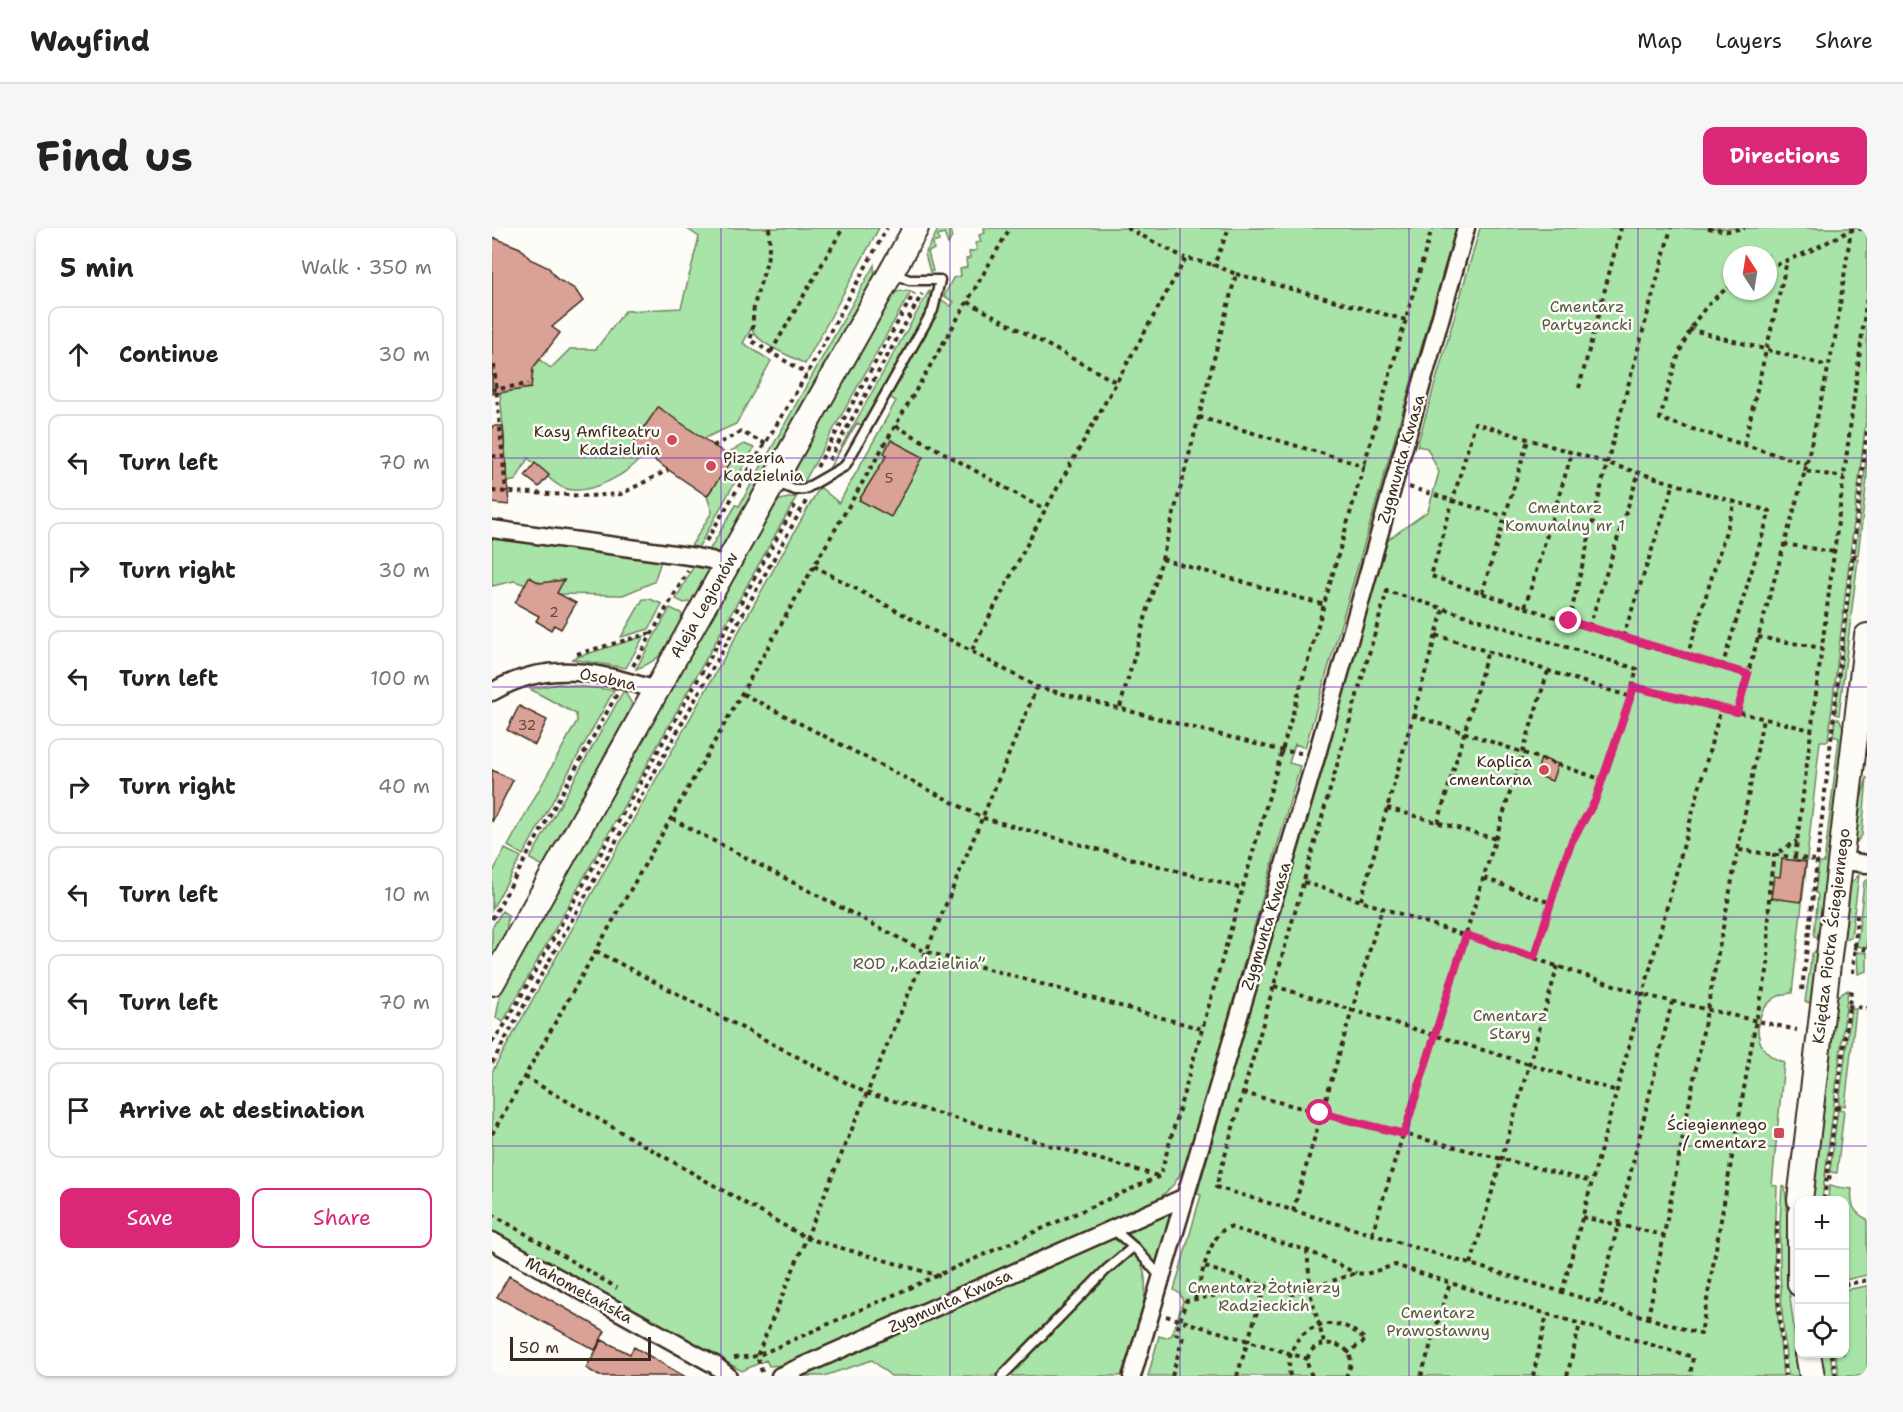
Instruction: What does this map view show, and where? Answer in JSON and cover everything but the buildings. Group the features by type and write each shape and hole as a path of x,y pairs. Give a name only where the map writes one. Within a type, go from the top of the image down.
{"street":[{"name":"Aleja Legionów","path":"492,983 916,228"},
{"name":"Zygmunta Kwasa","path":"780,1376 1185,1197 1317,754 1466,228"},
{"path":"492,529 704,558 726,567"},
{"name":"Księdza Piotra Ściegiennego","path":"1800,1196 1867,636"},
{"name":"Osobna","path":"492,692 510,682 540,672 576,671 656,690"},
{"path":"1840,860 1867,864"},
{"path":"1132,1376 1185,1197"},
{"name":"Mahometańska","path":"492,1241 715,1365 728,1376"},
{"path":"1809,1358 1812,1376"}],"lane":[{"path":"774,482 795,490 805,489 845,466 935,306 940,280 909,280 891,273"},
{"path":"1113,1229 1161,1278"},
{"path":"1002,1376 1106,1270 1133,1247"}],"path":[{"path":"769,228 770,255 754,308 754,329 750,340 807,374"},
{"path":"771,352 843,228"},
{"path":"713,446 741,432 766,444 887,228"},
{"path":"492,1134 814,566 1010,228"},
{"path":"1127,228 1185,258 1406,320"},
{"path":"1214,265 1229,228"},
{"path":"727,1354 737,1360 757,1356 1160,1176 1432,228"},
{"path":"1579,388 1621,228"},
{"path":"1569,621 1607,463 1671,228"},
{"path":"1708,228 1728,231 1745,228"},
{"path":"1777,265 1851,230 1867,228"},
{"path":"1737,712 1807,464 1842,299 1851,230"},
{"path":"972,650 1045,510 1185,258"},
{"path":"1744,445 1787,261"},
{"path":"1120,707 1162,559 1236,274"},
{"path":"492,1042 506,1023 915,291"},
{"path":"492,1063 924,291"},
{"path":"1723,292 1708,305 1689,329 1678,354 1660,419 1807,464"},
{"path":"1795,857 1867,296"},
{"path":"968,302 1116,382"},
{"path":"1689,329 1828,366"},
{"path":"494,365 494,390 506,492"},
{"path":"494,390 528,384"},
{"path":"1199,417 1365,466"},
{"path":"1722,667 1770,511 1475,423 1431,576 1569,621 1687,657 1722,667 1748,674"},
{"path":"896,426 1045,510"},
{"path":"1831,738 1867,431"},
{"path":"1482,593 1503,516 1528,440"},
{"path":"1525,607 1572,453"},
{"path":"492,456 503,458"},
{"path":"492,491 589,496 621,494 668,470"},
{"path":"1805,471 1844,477"},
{"path":"1589,627 1639,472"},
{"path":"1623,637 1674,483"},
{"path":"1404,485 1503,516"},
{"path":"1687,657 1735,502"},
{"path":"1784,544 1834,552"},
{"path":"1852,556 1860,557"},
{"path":"1162,559 1325,605"},
{"path":"814,566 1037,687 1283,751 1317,754"},
{"path":"1534,957 1572,841 1595,801 1603,780 1631,697 1637,669 1387,591 1216,1187 1701,1334 1756,1020 1768,967 1768,891 1774,855 1797,841"},
{"path":"1361,900 1443,610"},
{"path":"569,656 651,633"},
{"path":"1436,634 1631,697"},
{"path":"1758,637 1822,648"},
{"path":"1438,823 1488,651"},
{"path":"1372,1234 1548,671"},
{"path":"763,1376 757,1356 924,951 983,818 1037,687"},
{"path":"1634,687 1811,730"},
{"path":"492,919 620,688"},
{"path":"743,694 983,818 1243,889"},
{"path":"1562,1292 1721,708"},
{"path":"1413,716 1603,780"},
{"path":"1648,1318 1709,1010 1763,719"},
{"path":"1387,808 1496,839"},
{"path":"672,819 924,951 1202,1029"},
{"path":"1739,849 1815,860"},
{"path":"1484,878 1551,903"},
{"path":"1304,882 1644,995 1797,1030"},
{"path":"1853,973 1858,905"},
{"path":"1293,1211 1382,908"},
{"path":"1854,947 1867,950"},
{"path":"596,951 866,1093 1160,1176"},
{"path":"1471,1264 1558,965"},
{"path":"1274,986 1617,1091"},
{"path":"1825,1196 1851,990"},
{"path":"1599,1303 1672,1002"},
{"path":"1848,1006 1867,1008"},
{"path":"525,1077 806,1238 940,1276"},
{"path":"1243,1092 1592,1182"},
{"path":"1836,1107 1844,1108"},
{"path":"1827,1177 1836,1178"},
{"path":"492,1214 625,1293"},
{"path":"1582,1217 1664,1235"},
{"path":"1195,1299 1215,1237 1229,1227 1307,1250 1356,1274"},
{"path":"1307,1250 1310,1288 1324,1343"},
{"path":"1205,1267 1293,1294 1356,1274 1366,1274 1395,1265 1547,1314 1693,1357 1690,1376"},
{"path":"1849,1284 1867,1280"},
{"path":"1421,1376 1450,1283"},
{"path":"1172,1376 1183,1337 1176,1334 1186,1300 1265,1286"},
{"path":"1237,1376 1265,1286"},
{"path":"1151,1312 1308,1359"},
{"path":"1533,1376 1547,1314"},
{"path":"1567,1376 1580,1324"},
{"path":"1290,1376 1289,1353 1298,1338 1319,1325 1341,1325 1366,1340 1347,1353"},
{"path":"1312,1376 1308,1359 1314,1348 1324,1343 1336,1343 1347,1353 1350,1367 1346,1376"},
{"path":"1833,1358 1836,1376"}],"green space":[{"path":"686,228 879,228 805,364 768,345 751,329 743,343 771,361 736,424 703,439 658,408 632,444 644,453 630,468 608,481 585,489 564,488 550,479 528,458 516,480 508,482 500,393 534,356 551,368 570,349 596,349 625,311 681,308 699,237"},
{"path":"939,228 950,228 952,237 948,244 944,233 938,235 939,241 933,243 934,249 928,252 933,271 930,272 925,254"},
{"name":"ROD „Kadzielnia”","path":"984,228 1456,228 1305,748 1295,744 1289,763 1300,766 1187,1163 1174,1184 1157,1201 796,1364 769,1366 766,1360 742,1371 492,1231 492,1072 820,487 839,503 896,401 889,397 942,300 951,306 954,302 944,296 953,278 961,276 960,269 967,267 966,259 970,258 969,252 977,250 975,243 981,242 979,235 985,233"},
{"name":"Cmentarz Stary","path":"1480,228 1867,228 1867,412 1828,741 1820,741 1792,993 1779,996 1768,1003 1758,1025 1763,1048 1772,1057 1784,1062 1772,1185 1777,1186 1774,1270 1783,1376 1148,1376 1159,1336 1166,1338 1172,1335 1183,1301 1180,1294 1174,1290 1201,1195 1197,1194 1384,545 1428,511 1439,472 1427,448 1417,446"},
{"path":"874,265 875,280 720,556 707,554 736,505 739,506"},
{"path":"899,291 911,291 803,484 797,480 795,467 892,294"},
{"path":"929,291 931,307 864,426 857,423 827,472"},
{"path":"744,444 754,448 698,548 691,546 712,512 707,496 732,459 725,454"},
{"path":"1867,452 1867,479 1858,555 1855,554"},
{"path":"797,496 503,1022 496,1018 501,989 772,507 780,500"},
{"path":"492,532 662,558 654,582 623,595 555,594 514,581 492,586"},
{"path":"1854,559 1858,559 1839,715 1835,714"},
{"path":"696,562 711,568 711,572 694,601 684,603 676,599"},
{"path":"643,599 662,604 649,629 621,637"},
{"path":"670,608 681,613 683,620 665,650 653,661 636,669"},
{"path":"644,636 626,668 571,659"},
{"path":"559,684 614,690 523,855 508,846 577,721 576,714 530,689"},
{"path":"624,690 632,704 543,866 530,859"},
{"path":"1835,719 1839,719 1845,731 1820,939 1814,936 1818,895 1815,892 1819,863 1824,863 1839,738 1833,736"},
{"path":"1867,777 1862,835 1856,843 1856,817"},
{"path":"505,849 521,857 492,909 492,874"},
{"path":"1859,875 1851,937 1842,941 1849,885"},
{"path":"1867,880 1867,948 1857,946 1864,882"},
{"path":"502,911 508,915 506,931 492,956 492,928"},
{"path":"1819,947 1813,1003 1805,1002 1812,954"},
{"path":"1857,952 1867,953 1867,971 1858,974"},
{"path":"1848,990 1822,1196 1812,1196 1836,997"},
{"path":"1851,1009 1856,1009 1845,1106 1839,1105"},
{"path":"1838,1109 1844,1110 1837,1173 1830,1172"},
{"path":"1782,1186 1785,1187 1788,1216 1787,1274 1795,1337 1795,1358 1798,1358 1800,1376 1788,1376 1780,1258"},
{"path":"1829,1186 1852,1189 1854,1207 1858,1214 1867,1219 1867,1275 1849,1279 1849,1196 1828,1196"},
{"path":"1165,1212 1172,1214 1156,1263 1127,1232"},
{"path":"1110,1238 1129,1247 1141,1261 1145,1278 1140,1319 1121,1376 891,1376 872,1360 824,1376 799,1376"},
{"path":"1867,1286 1867,1376 1839,1376 1836,1358 1849,1358 1849,1289"},
{"path":"1820,1358 1831,1358 1834,1376 1823,1376"}],"place":[{"name":"Kasy Amfiteatru Kadzielnia","path":"672,440"},
{"name":"Pizzeria Kadzielnia","path":"711,466"},
{"name":"Kaplica cmentarna","path":"1544,770"},
{"name":"Ściegiennego / cmentarz","path":"1779,1133"}],"route":[{"path":"1320,1113 1404,1134 1466,935 1534,957 1563,864 1572,841 1595,801 1634,687 1737,712 1748,674 1569,621"}],"park label":[{"name":"Cmentarz Partyzancki","path":"1587,315"},
{"name":"Cmentarz Komunalny nr 1","path":"1565,516"},
{"name":"Cmentarz Żołnierzy Radzieckich","path":"1264,1296"},
{"name":"Cmentarz Prawosławny","path":"1438,1321"}]}
